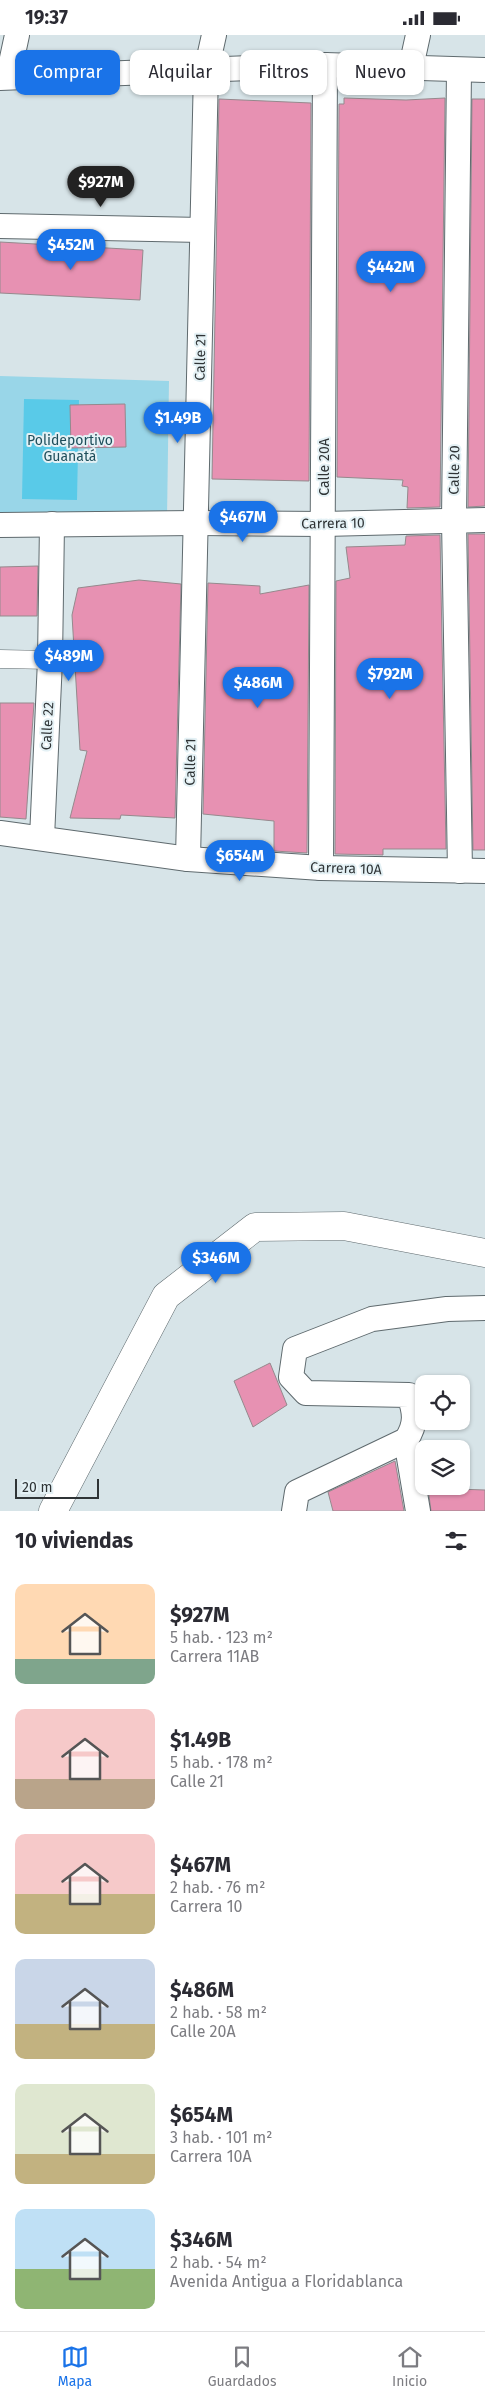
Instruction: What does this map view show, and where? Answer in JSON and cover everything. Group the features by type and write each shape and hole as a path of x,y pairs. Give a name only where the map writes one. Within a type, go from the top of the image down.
{"street":[{"path":"17,35 4,77 130,73"},
{"name":"Calle 21","path":"211,50 214,35"},
{"path":"415,50 418,35"},
{"path":"424,68 485,70"},
{"name":"Calle 20","path":"459,70 454,520 460,871"},
{"name":"Calle 21","path":"188,859 205,95"},
{"name":"Calle 20A","path":"321,868 325,95"},
{"path":"0,226 202,229"},
{"name":"Carrera 10","path":"0,525 324,524 485,520"},
{"name":"Calle 22","path":"42,838 50,661 52,524"},
{"path":"0,659 50,661"},
{"name":"Carrera 10A","path":"0,833 188,859 321,868 485,871"},
{"path":"53,1511 73,1469 166,1296 255,1227 344,1226 485,1253"},
{"path":"294,1511 297,1492 406,1440 412,1432 416,1415 409,1395 306,1393 291,1377 295,1349 372,1319 447,1309 485,1308"},
{"path":"406,1440 418,1511"},
{"path":"70,1511 73,1469"}],"green space":[{"name":"Polideportivo Guanatá","path":"0,376 169,381 167,518 0,518"}],"shaded area":[{"path":"24,399 79,400 77,500 22,499"}],"building":[{"path":"344,98 406,100 445,98 440,507 407,508 408,487 402,486 403,480 337,477 339,104 344,104"},
{"path":"219,99 311,103 309,481 212,479"},
{"path":"472,99 485,99 485,506 468,507"},
{"path":"0,242 143,250 140,300 0,293"},
{"path":"125,404 126,447 71,448 70,405"},
{"path":"468,534 485,534 485,850 473,850"},
{"path":"440,535 446,849 383,849 383,855 335,854 336,581 350,578 346,547 405,545 406,536"},
{"path":"38,566 37,616 0,616 0,567"},
{"path":"139,580 181,584 175,818 121,815 120,819 70,818 87,751 80,750 72,615 78,588"},
{"path":"208,583 260,586 260,594 309,585 307,853 274,851 274,821 203,814"},
{"path":"0,703 34,703 26,819 0,817"},
{"path":"270,1363 287,1405 253,1427 234,1381"},
{"path":"395,1461 404,1511 333,1511 328,1492"},
{"path":"470,1489 485,1490 485,1511 431,1511 429,1495 470,1495"}]}
